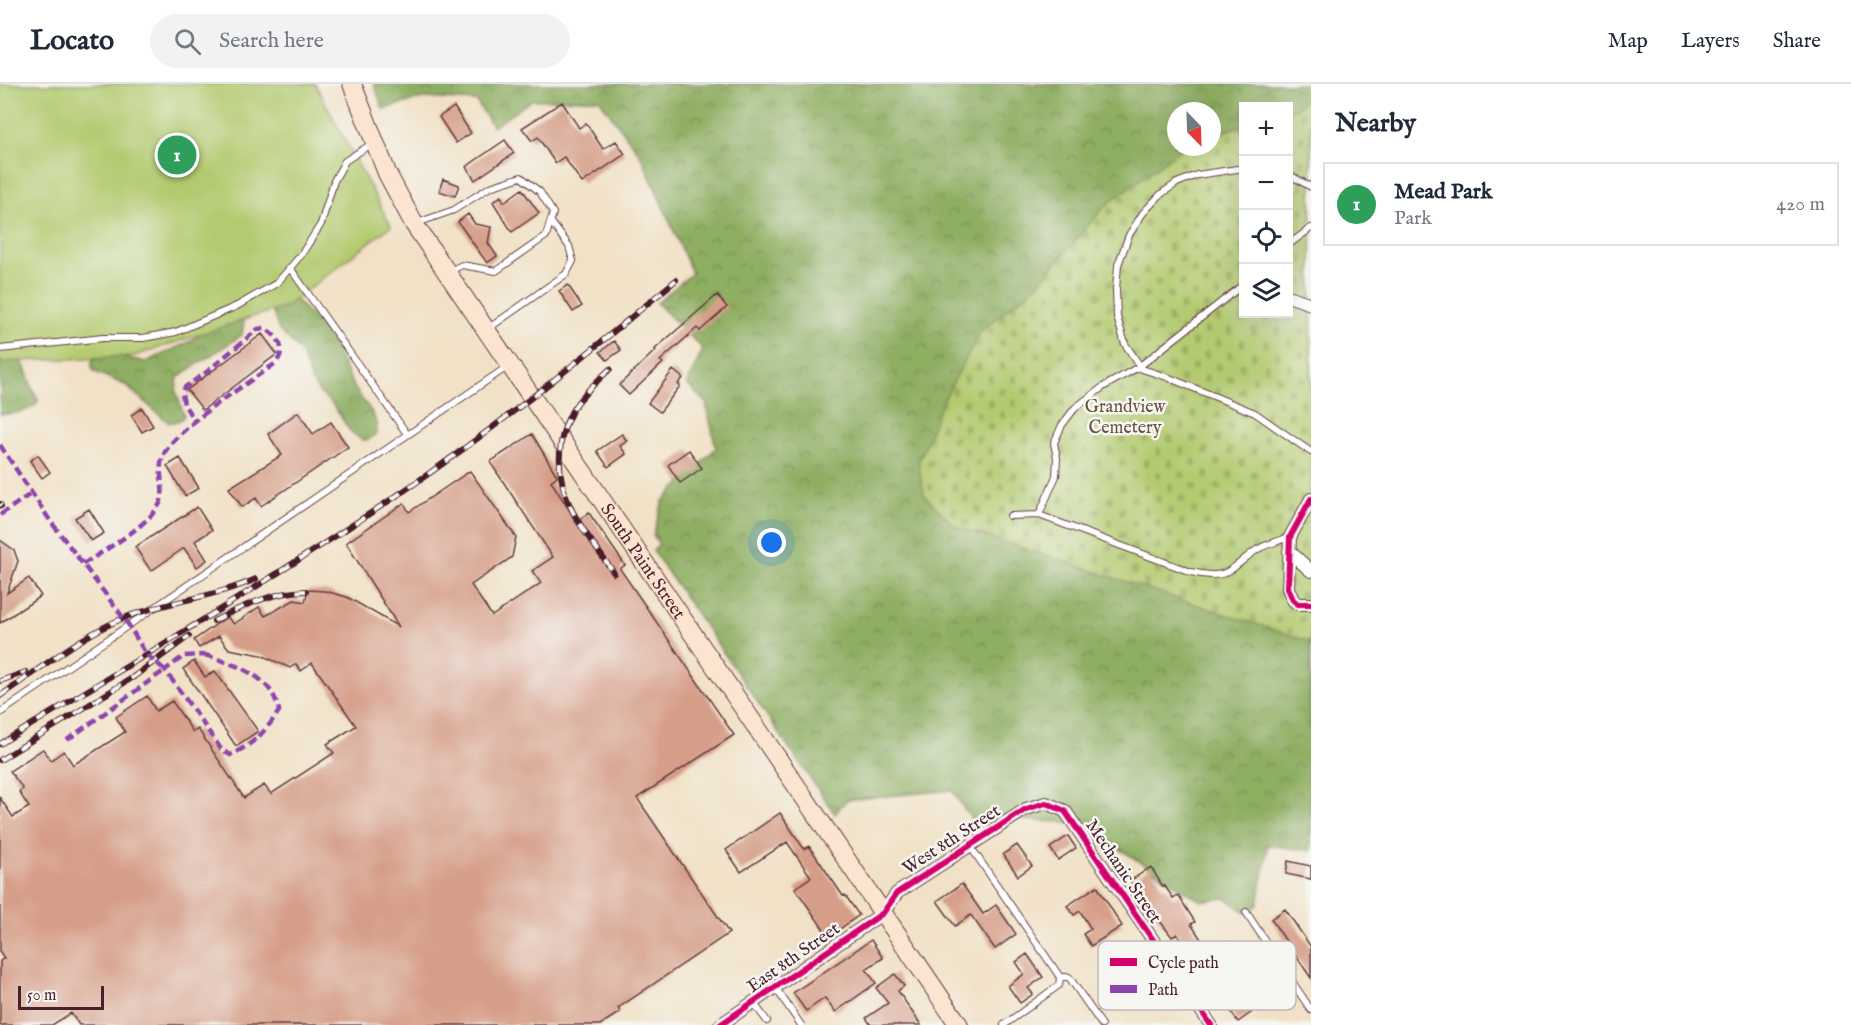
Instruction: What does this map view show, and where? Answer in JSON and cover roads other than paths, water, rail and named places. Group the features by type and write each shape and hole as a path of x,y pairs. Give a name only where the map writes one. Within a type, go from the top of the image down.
{"main road":[{"name":"South Paint Street","path":"352,84 374,143 414,224 959,1025"}],"street":[{"path":"1293,298 1311,304"},
{"path":"1311,499 1290,537 1289,551 1289,595 1298,604 1311,604"},
{"path":"1289,551 1311,571"},
{"name":"West 8th Street","path":"883,913 897,892 1026,809 1046,803"},
{"name":"Mechanic Street","path":"1046,803 1065,811 1153,941"},
{"name":"East 8th Street","path":"720,1025 883,913"},
{"name":"Mechanic Street","path":"1200,1010 1210,1025"}],"lane":[{"path":"0,349 103,338 143,338 176,332 237,306 277,284 301,255 321,224 334,181 345,161 374,143"},
{"path":"1239,169 1197,175 1177,183 1161,194 1129,235 1118,265 1116,289 1118,317 1125,345 1142,369 1167,376 1255,413 1311,452"},
{"path":"414,224 454,210 490,187 521,177 540,192 553,213 546,236 496,271 462,265 446,273"},
{"path":"1293,177 1311,187"},
{"path":"486,330 566,274 573,261 569,246 551,222"},
{"path":"1293,241 1311,228"},
{"path":"290,268 407,434"},
{"path":"1039,515 1056,476 1057,458 1054,443 1062,425 1075,408 1103,387 1140,366 1239,288"},
{"path":"0,713 510,364"},
{"path":"1010,516 1039,515 1191,572 1212,577 1225,574 1260,548 1290,537"},
{"path":"970,845 1060,977 1059,985 1004,1025"},
{"path":"1246,912 1265,941"},
{"path":"1060,977 1069,977 1102,1025"},
{"path":"775,987 801,1025"},
{"path":"1296,987 1311,1010"},
{"path":"753,1002 767,1021"}],"railway":[{"path":"0,744 258,585 411,486 546,386 676,280"},
{"path":"610,369 587,391 568,418 561,444 560,472 573,512 614,573"},
{"path":"0,696 79,641 112,623 145,611 225,590 256,579"},
{"path":"214,621 258,601 282,594 306,591"},
{"path":"0,760 132,678 189,636"},
{"path":"0,681 26,672"}],"place":[{"name":"Mead Park","path":"177,155"}],"park label":[{"name":"Grandview Cemetery","path":"1125,416"}]}
